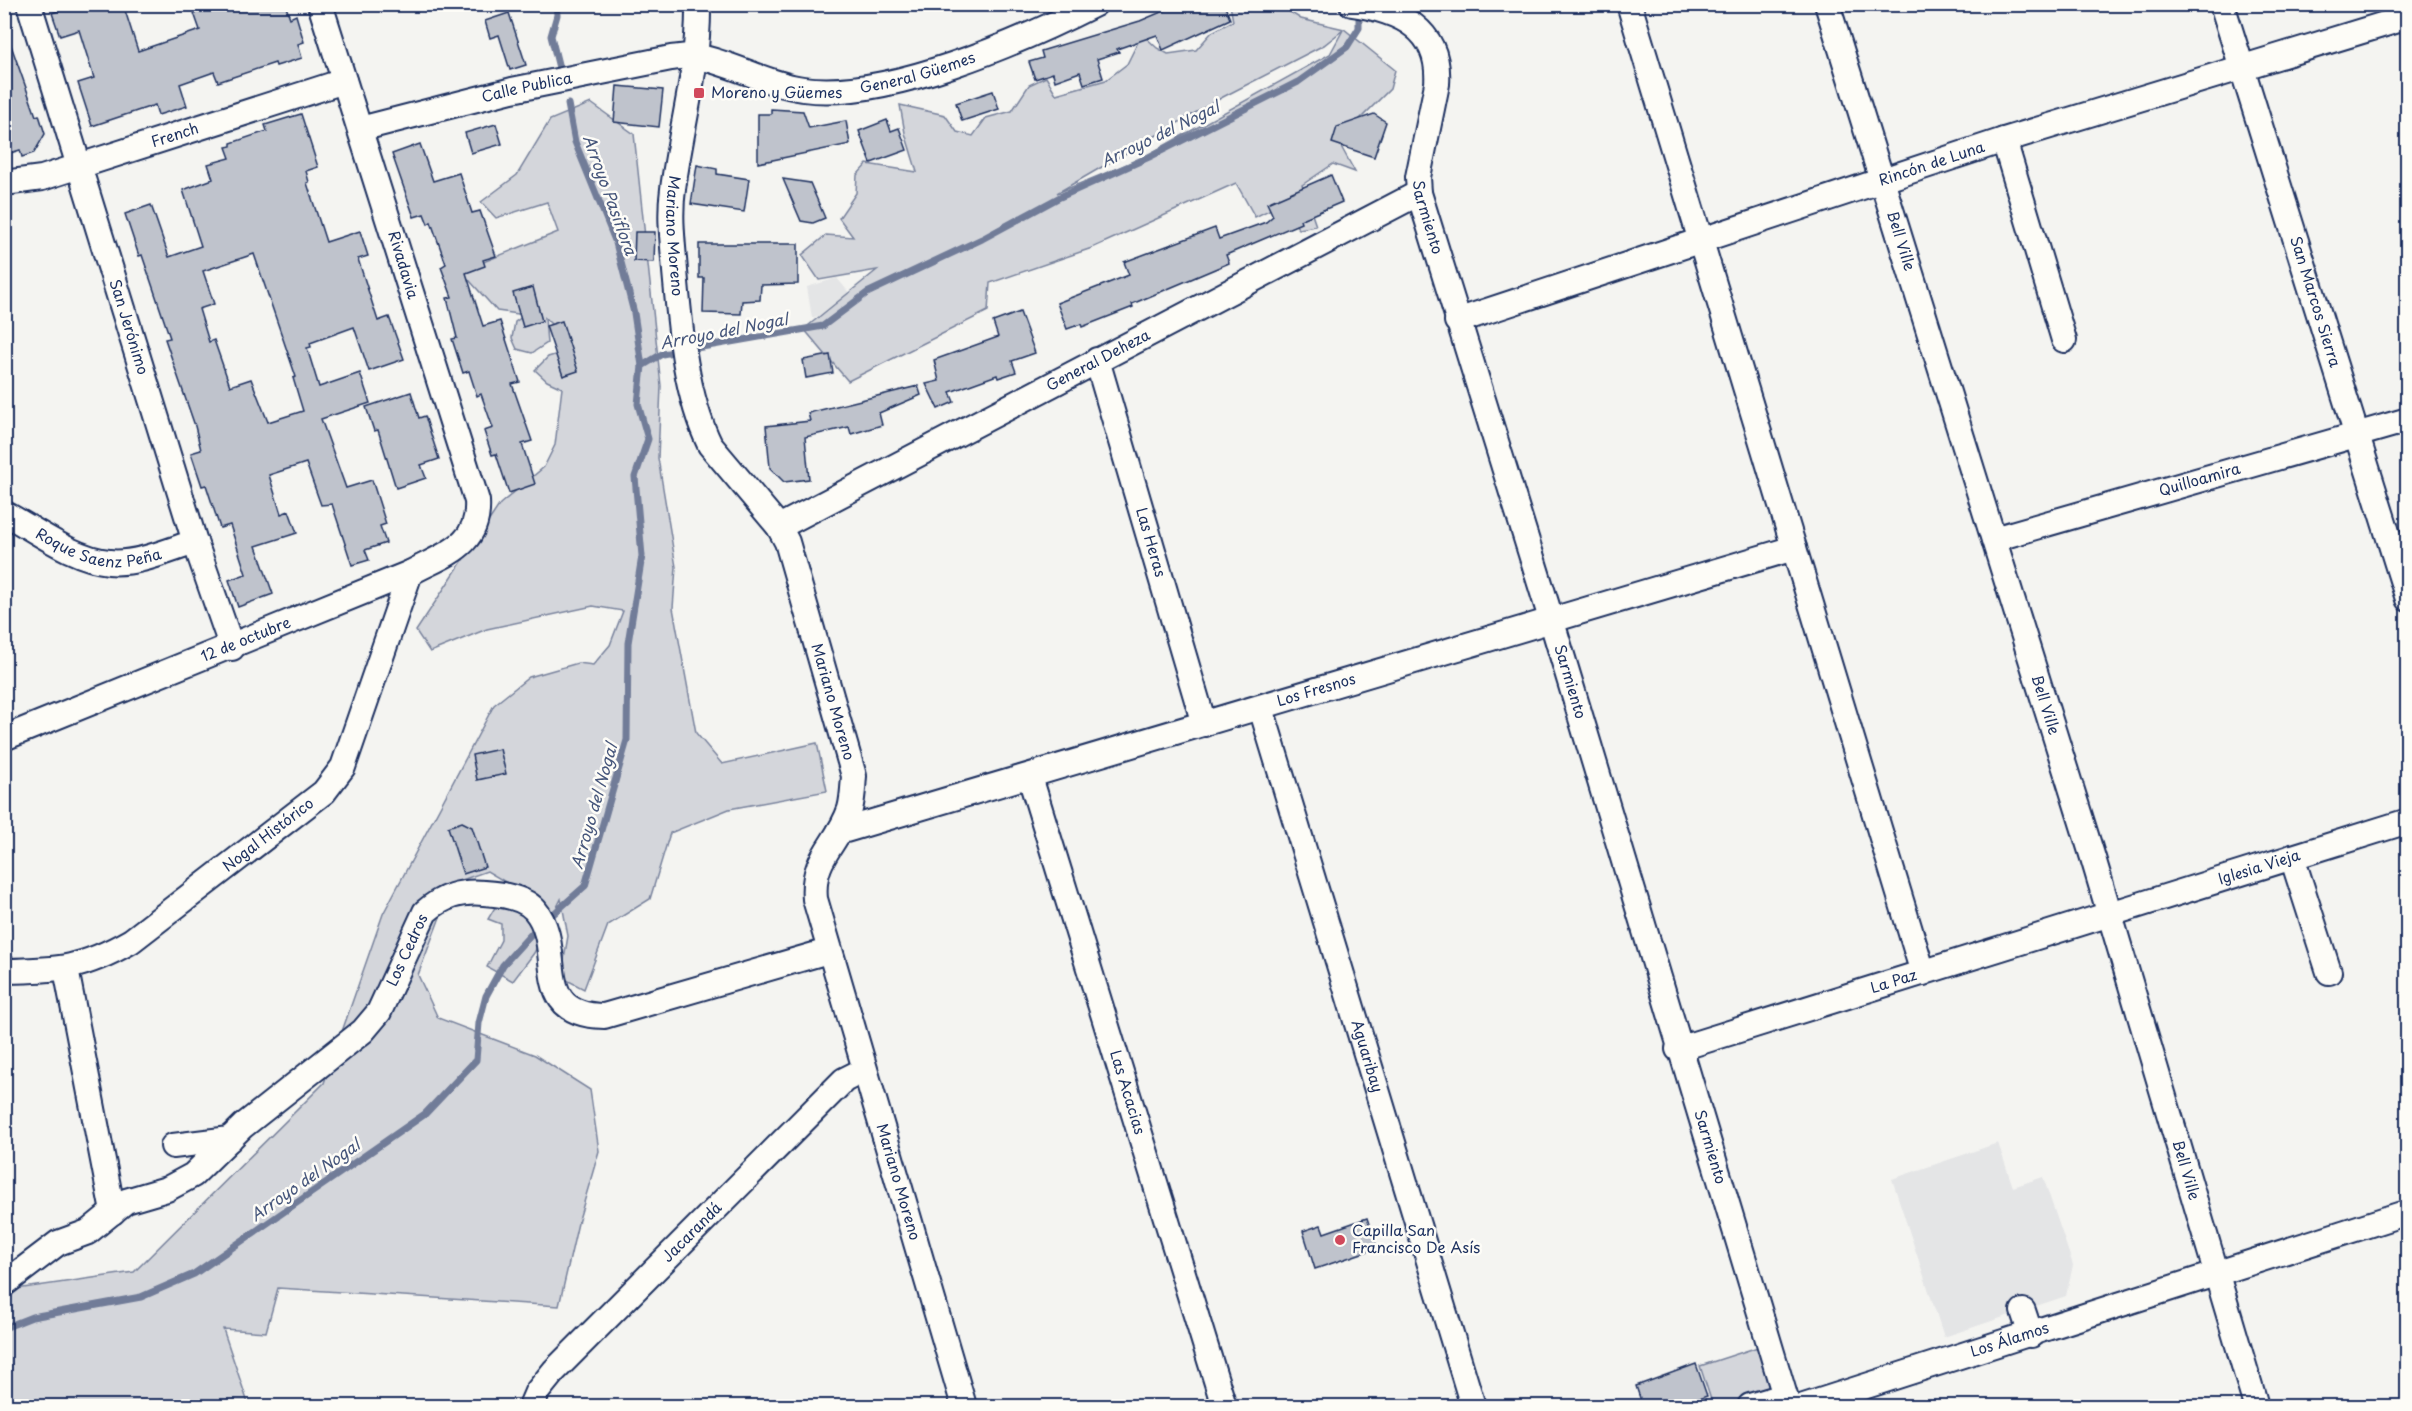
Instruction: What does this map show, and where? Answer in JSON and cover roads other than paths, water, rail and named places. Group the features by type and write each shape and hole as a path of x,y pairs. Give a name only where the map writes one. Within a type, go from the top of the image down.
{"street":[{"name":"San Jerónimo","path":"29,4 77,166 195,542 232,648"},
{"name":"Rivadavia","path":"320,4 477,501 476,527"},
{"name":"Mariano Moreno","path":"698,4 697,57 670,214 684,348 704,432 710,445 778,527 787,542 854,776 850,810 817,868 813,881 828,951 964,1407"},
{"name":"General Güemes","path":"697,57 804,90 854,88 910,78 958,63 1046,29 1095,4"},
{"path":"1629,4 1923,973"},
{"name":"Bell Ville","path":"1827,4 2109,913 2256,1407"},
{"name":"San Marcos Sierra","path":"2222,4 2408,599"},
{"name":"Sarmiento","path":"1361,6 1400,17 1416,27 1427,38 1434,52 1438,68 1437,84 1418,177 1419,193 1552,622 1678,1049 1792,1403"},
{"name":"Rincón de Luna","path":"1457,321 2004,140 2408,17"},
{"name":"Calle Publica","path":"360,129 512,90 671,58 697,57"},
{"name":"French","path":"4,183 42,178 344,81"},
{"path":"2004,140 2064,340"},
{"name":"General Deheza","path":"778,527 1419,193"},
{"name":"Las Heras","path":"1097,360 1204,724"},
{"name":"Quilloamira","path":"1994,539 2408,420"},
{"name":"Roque Saenz Peña","path":"4,513 84,556 110,562 135,560 195,542"},
{"name":"12 de octubre","path":"4,738 232,648 410,573 467,540 476,527"},
{"name":"Los Fresnos","path":"839,832 1552,622 1794,548"},
{"name":"Nogal Histórico","path":"4,971 66,969 102,958 131,941 324,792 337,778 410,573"},
{"name":"Aguaribay","path":"1261,708 1473,1407"},
{"name":"Las Acacias","path":"1030,777 1224,1407"},
{"name":"Iglesia Vieja","path":"2109,913 2408,821"},
{"path":"2292,857 2329,972"},
{"name":"Los Cedros","path":"4,1284 58,1243 88,1232 126,1201 167,1189 193,1176 230,1139 363,1031 379,1012 425,912 439,900 464,891 498,894 525,902 542,925 552,983 560,998 575,1011 589,1016 604,1016 828,951"},
{"name":"La Paz","path":"1678,1049 2109,913"},
{"path":"66,969 113,1212"},
{"name":"Jacarandá","path":"531,1407 537,1392 554,1371 844,1080 864,1070"},
{"path":"173,1146 230,1139"},
{"name":"Los Álamos","path":"1750,1407 1792,1403 2031,1335 2215,1273 2408,1212"},
{"path":"2023,1311 2031,1335"}],"waterway":[{"name":"Arroyo Pasiflora","path":"556,4 557,15 551,36 559,68"},
{"name":"Arroyo del Nogal","path":"4,1328 32,1317 141,1297 194,1274 425,1114 476,1060 479,1023 486,996 503,965 533,932 585,886 627,740 628,643 642,556 635,477 648,439 638,404 642,366 662,354 823,326 867,293 982,239 1060,197 1149,157 1298,82 1347,47 1359,28 1359,10"},
{"name":"Arroyo Pasiflora","path":"568,104 575,142 616,243 634,313 642,366"}],"place":[{"name":"Moreno y Güemes","path":"699,93"},
{"name":"Capilla San Francisco De Asís","path":"1340,1240"}]}
